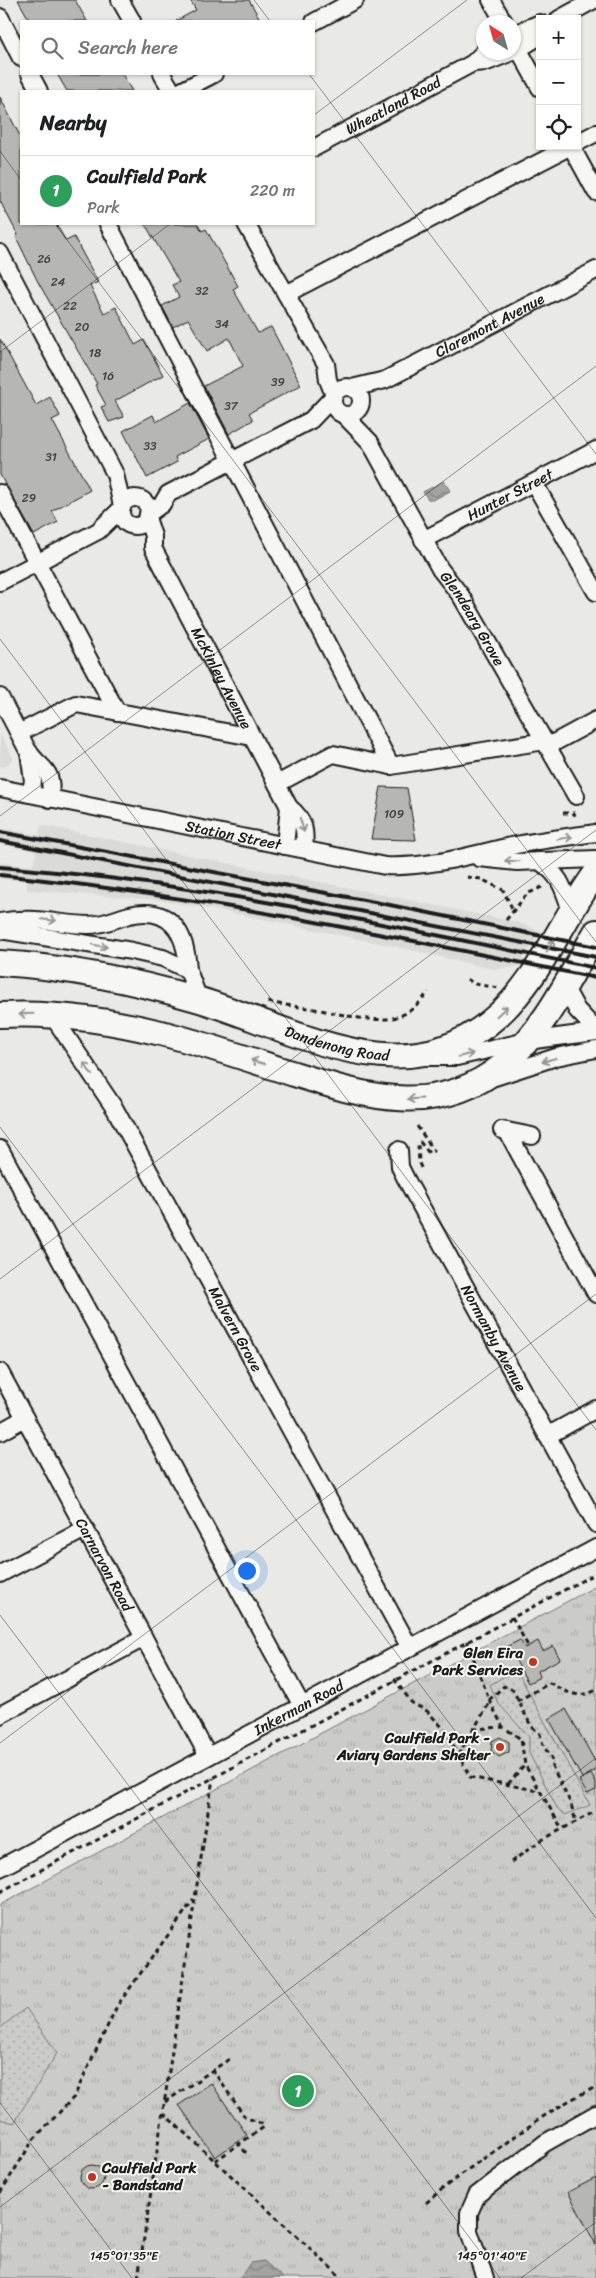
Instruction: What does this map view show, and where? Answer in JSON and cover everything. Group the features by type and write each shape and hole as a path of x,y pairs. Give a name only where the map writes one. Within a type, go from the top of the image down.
{"highway":[{"name":"Dandenong Road","path":"0,964 40,967 96,976 199,1000 346,1050 373,1056 400,1056 428,1052 452,1045 471,1035 497,1016 528,980 596,874"},
{"path":"0,1015 52,1015 104,1021 160,1033 371,1096 422,1098 463,1088 502,1066 527,1040 564,986 596,932"}],"street":[{"path":"120,0 131,20"},
{"path":"315,21 355,0"},
{"path":"492,0 500,15"},
{"path":"566,15 594,0"},
{"path":"0,17 20,56"},
{"name":"Wheatland Road","path":"521,40 536,27"},
{"name":"Wheatland Road","path":"521,43 536,38"},
{"path":"521,57 536,82"},
{"name":"Wheatland Road","path":"315,147 476,59"},
{"path":"31,75 38,90"},
{"path":"163,75 171,90"},
{"path":"183,90 212,75"},
{"path":"581,141 596,133"},
{"path":"286,294 563,150"},
{"path":"573,150 596,192"},
{"path":"109,225 391,766"},
{"name":"Glendearg Grove","path":"247,225 326,364 339,374 370,442 424,540 440,568 461,596 576,796"},
{"path":"0,253 115,474 122,518 130,524"},
{"name":"Claremont Avenue","path":"348,396 385,380 596,270"},
{"path":"98,531 110,531 130,524 140,525 162,504 168,494 311,420 348,396 354,413 342,414 323,420 311,420"},
{"name":"Glendearg Grove","path":"342,414 370,442"},
{"name":"Hunter Street","path":"424,540 596,450"},
{"path":"115,474 146,504 148,516"},
{"path":"534,483 595,587"},
{"path":"0,493 117,712"},
{"path":"0,582 98,531 128,500 158,493 168,494"},
{"name":"McKinley Avenue","path":"148,516 153,536 153,548"},
{"name":"McKinley Avenue","path":"130,524 143,540 153,548 288,807 299,815 303,822 305,831 304,849"},
{"path":"0,697 29,752 41,764 50,778 50,799"},
{"path":"19,733 76,704 252,737"},
{"path":"277,784 333,754 391,766 547,744 596,720"},
{"path":"29,752 33,781 30,794"},
{"name":"Station Street","path":"0,788 385,866 412,866 467,857 510,846 596,833"},
{"name":"McKinley Avenue","path":"285,846 288,807"},
{"name":"Station Street","path":"467,857 509,862 596,859"},
{"path":"539,861 554,872 562,882 571,911"},
{"path":"0,922 47,919 89,925 141,913 155,914 166,919 180,932 187,954 188,970 199,1000"},
{"path":"0,930 132,951 163,958 188,970"},
{"path":"564,986 577,1010 596,1031"},
{"name":"Malvern Grove","path":"52,1015 115,1109 410,1648"},
{"path":"400,1056 457,1057 527,1040 596,1031"},
{"path":"463,1088 556,1057 596,1049"},
{"path":"532,1136 504,1130 596,1294"},
{"path":"0,1149 302,1706"},
{"name":"Normanby Avenue","path":"399,1150 400,1167 406,1179 596,1524"},
{"name":"Carnarvon Road","path":"0,1372 208,1756"},
{"path":"547,1436 596,1409"},
{"path":"0,1432 25,1418"},
{"path":"0,1574 84,1529"},
{"name":"Inkerman Road","path":"0,1868 596,1548"},
{"path":"0,1715 144,1638"},
{"path":"485,2278 468,2231 469,2213 474,2200 500,2177 545,2143 596,2114"}],"path":[{"path":"563,813 574,812 576,819"},
{"path":"467,877 481,879 503,890 513,910"},
{"path":"506,920 526,894 551,883"},
{"path":"467,979 475,984 505,989"},
{"path":"262,1000 375,1020 400,1016 418,1006 428,992"},
{"path":"417,1126 434,1151 429,1153 420,1142 418,1144 419,1163 422,1170"},
{"path":"0,1892 394,1679 596,1573"},
{"path":"512,1617 528,1646"},
{"path":"467,1641 489,1701 503,1727 521,1739 525,1765 562,1829"},
{"path":"394,1679 412,1703 427,1711 446,1731 470,1777 540,1791"},
{"path":"517,1701 550,1683 573,1696 589,1694 596,1690"},
{"path":"457,1755 489,1701 504,1686 513,1690 531,1726 540,1734 544,1748 551,1755 552,1766 571,1804 576,1822"},
{"path":"472,1728 503,1727"},
{"path":"508,1785 525,1765"},
{"path":"138,2278 213,1777"},
{"path":"511,1862 533,1845 596,1811"},
{"path":"0,2193 34,2139 74,2097 117,2006 195,1898"},
{"path":"164,2103 231,2058"},
{"path":"212,2069 245,2117 262,2124 264,2127 215,2161"},
{"path":"426,2203 445,2186 535,2122 570,2099 596,2087"},
{"path":"163,2113 342,2278"},
{"path":"239,2144 246,2153"}],"shaded area":[{"path":"0,734 13,758 5,767 0,766"},
{"path":"41,825 516,922 541,931 518,967 493,969 243,915 159,900 27,890 27,881 0,879 0,863 33,866 36,851 0,844 0,828 39,835"}],"green space":[{"path":"596,1586 596,2278 0,2278 0,1905"},
{"path":"516,1669 590,1805 565,1815 557,1808 529,1753 529,1737 498,1703 490,1685"},
{"path":"26,2008 57,2053 14,2123 0,2119 0,2028"}],"water":[{"path":"444,481 450,491 433,500 428,499 423,492"},
{"path":"264,2261 283,2278 240,2278 250,2263"}],"building":[{"path":"18,0 75,0 86,20 29,20"},
{"path":"190,0 249,0 260,20 178,20 196,10"},
{"path":"58,75 123,75 131,90 66,90"},
{"path":"0,97 20,136 20,225 57,225 66,241 74,237 98,282 90,286 104,313 116,307 135,345 144,340 163,375 115,401 124,417 109,422 101,407 106,405 95,385 97,384 38,282 16,237 18,235 0,201"},
{"path":"146,225 199,225 202,231 206,229 238,286 233,289 258,333 271,327 301,385 249,413 253,420 229,434 204,386 243,366 229,338 207,351 188,319 173,327 162,306 179,297 172,285 179,282"},
{"path":"0,339 36,405 50,397 60,416 52,420 90,490 52,511 58,522 34,535 0,475"},
{"path":"190,403 209,439 175,457 177,462 147,478 123,431 153,415 156,422"},
{"path":"381,787 407,788 416,840 371,839"},
{"name":"Glen Eira Park Services","path":"520,1640 525,1648 538,1641 543,1651 553,1646 560,1659 538,1671 540,1677 528,1683 508,1646"},
{"path":"566,1709 596,1763 596,1770 582,1778 549,1719"},
{"name":"Caulfield Park - Aviary Gardens Shelter","path":"500,1737 509,1742 509,1752 499,1757 491,1751 492,1741"},
{"path":"591,1774 596,1783 596,1790 587,1794 579,1780"},
{"path":"211,2083 247,2135 215,2157 179,2105"},
{"name":"Caulfield Park - Bandstand","path":"92,2165 101,2168 104,2177 101,2186 92,2189 83,2186 80,2177 83,2168"},
{"path":"596,2178 596,2245 568,2192"}],"railway":[{"path":"0,832 385,904 596,947"},
{"path":"0,841 596,957"},
{"path":"0,867 150,883 225,895 374,922 596,968"},
{"path":"0,875 150,894 225,906 373,933 596,978"}],"place":[{"name":"Glen Eira Park Services","path":"533,1662"},
{"name":"Caulfield Park - Aviary Gardens Shelter","path":"500,1747"},
{"name":"Caulfield Park","path":"298,2091"},
{"name":"Caulfield Park - Bandstand","path":"92,2177"}]}
